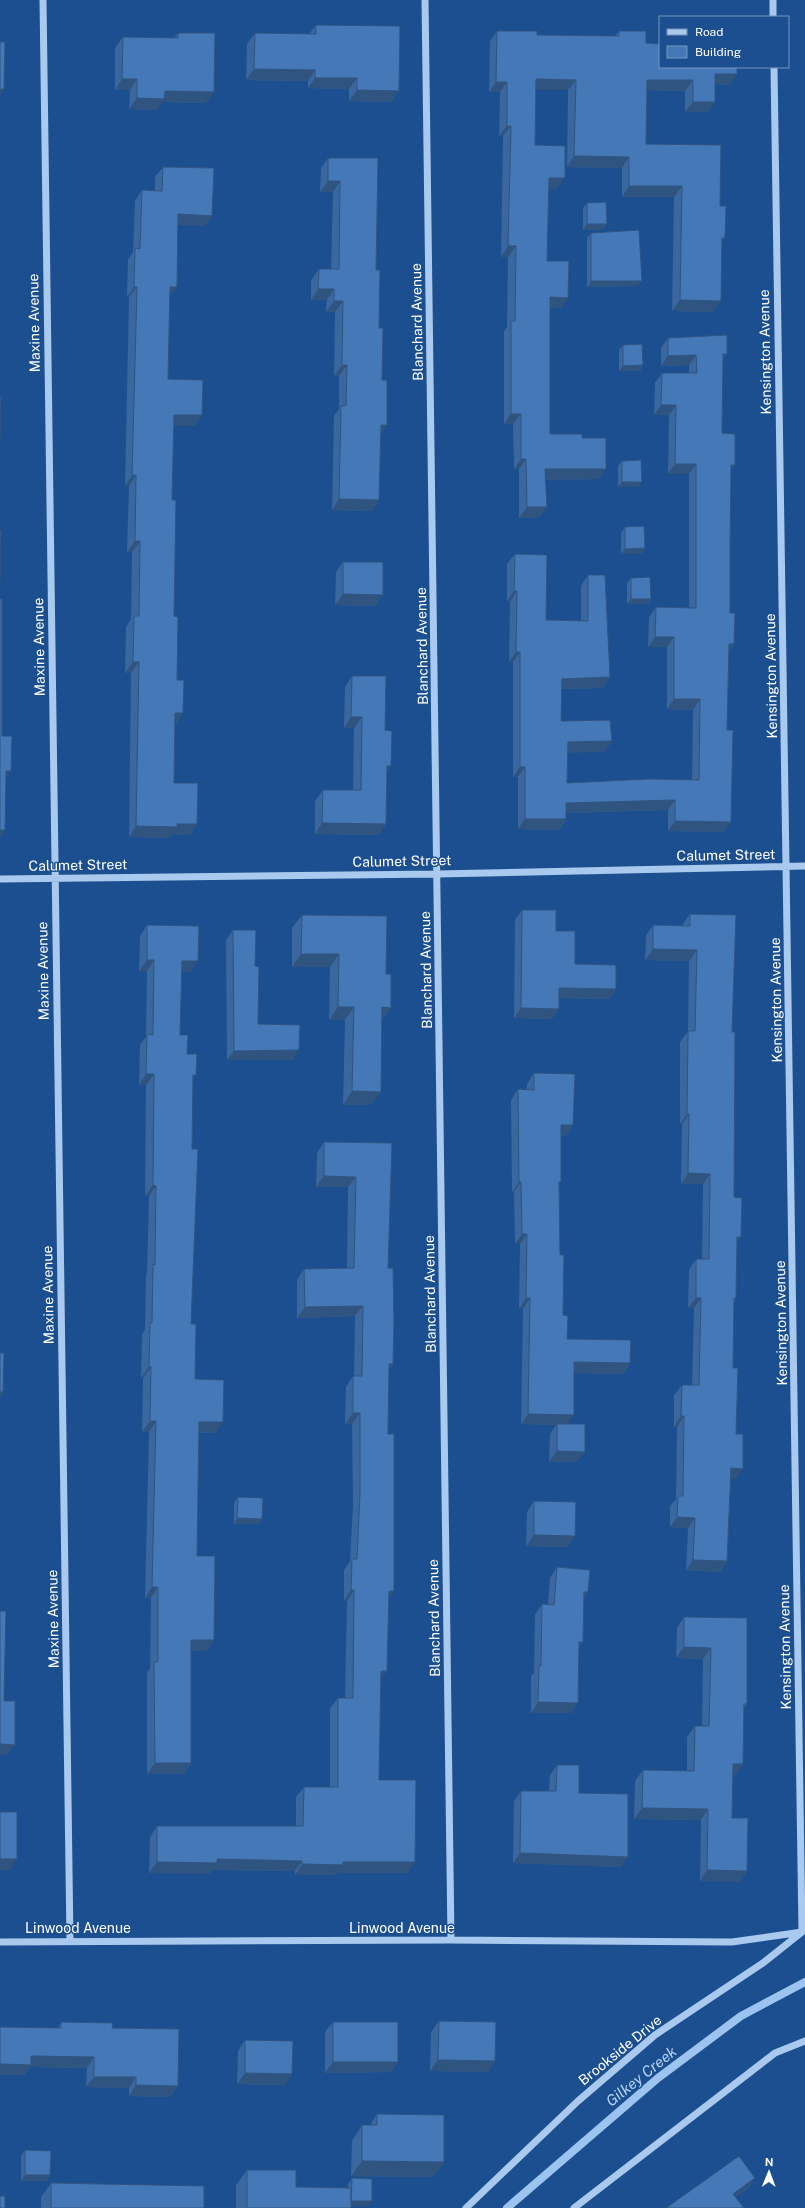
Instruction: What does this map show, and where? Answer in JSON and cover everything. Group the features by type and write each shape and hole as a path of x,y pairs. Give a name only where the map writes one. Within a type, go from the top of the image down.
{"street":[{"name":"Maxine Avenue","path":"43,0 70,1941"},
{"name":"Blanchard Avenue","path":"425,0 438,874 451,1940"},
{"path":"772,0 773,16"},
{"name":"Kensington Avenue","path":"774,68 804,1931"},
{"name":"Calumet Street","path":"0,878 438,874 805,866"},
{"name":"Linwood Avenue","path":"0,1942 451,1940 732,1942 804,1931"},
{"name":"Brookside Drive","path":"466,2208 578,2102 656,2035 763,1963 804,1931"},
{"path":"574,2208 775,2052 805,2041"}],"building":[{"path":"316,25 400,26 399,91 357,90 357,78 315,78 315,70 254,69 255,33 316,34"},
{"path":"497,31 537,31 537,35 619,36 619,31 646,31 646,43 659,44 659,68 737,68 737,74 715,74 715,102 693,102 693,80 647,80 646,144 721,145 720,206 726,206 725,238 722,238 721,301 680,300 682,186 629,186 629,157 574,156 576,80 536,79 535,145 565,146 565,178 549,178 547,261 569,261 568,298 550,297 550,434 582,434 582,438 606,438 606,469 545,469 547,507 527,507 526,459 521,459 521,414 511,414 511,321 515,321 516,246 508,246 511,126 507,126 507,82 496,82"},
{"path":"178,33 215,33 214,92 165,91 164,99 137,98 137,79 122,79 123,37 178,38"},
{"path":"0,42 5,42 4,89 0,89"},
{"path":"328,158 378,158 376,270 380,270 379,328 383,328 382,380 387,380 387,425 381,425 379,500 339,499 341,406 346,406 347,365 342,365 343,301 334,301 334,289 318,289 319,269 339,269 340,181 328,181"},
{"path":"163,167 214,168 212,216 178,214 177,287 170,287 168,379 203,380 202,415 174,415 172,500 176,500 174,616 178,617 177,680 184,680 183,713 175,713 174,783 198,783 197,824 177,824 177,827 136,826 139,662 133,662 134,616 139,616 140,541 135,541 136,475 132,475 137,287 134,287 135,248 140,249 142,190 162,191"},
{"path":"606,202 607,224 587,224 587,203"},
{"path":"639,230 642,281 591,281 591,233"},
{"path":"727,335 727,354 723,354 722,433 735,434 735,465 731,465 730,613 735,613 734,644 729,644 727,730 733,730 731,822 675,821 675,800 566,803 566,819 525,819 525,767 520,767 520,652 516,652 517,591 514,591 515,554 547,555 546,620 588,621 588,575 605,575 610,677 562,679 561,721 610,720 612,741 568,742 567,783 648,779 699,780 700,699 674,699 674,637 655,637 656,607 696,608 696,464 675,464 676,405 661,405 662,373 697,373 696,355 668,356 668,338"},
{"path":"642,344 643,365 623,366 623,345"},
{"path":"0,397 1,397 0,438"},
{"path":"641,460 642,482 622,482 622,461"},
{"path":"644,526 645,548 625,549 625,527"},
{"path":"0,530 1,530 0,580"},
{"path":"343,562 383,562 383,595 343,594"},
{"path":"650,577 651,599 631,599 631,578"},
{"path":"0,599 2,599 2,736 12,736 11,771 6,771 5,830 0,830"},
{"path":"352,676 386,676 385,730 392,731 391,766 387,766 386,824 322,823 323,790 361,790 362,717 351,717"},
{"path":"522,910 556,910 556,931 575,931 575,964 616,965 616,989 559,988 559,1009 521,1008"},
{"path":"690,914 736,915 732,1032 735,1032 734,1197 742,1198 741,1237 737,1237 733,1368 738,1368 736,1434 743,1434 743,1469 731,1468 727,1561 693,1560 695,1518 677,1517 678,1496 683,1496 684,1416 681,1416 682,1385 699,1385 701,1298 696,1298 696,1259 709,1259 710,1174 688,1173 688,1031 695,1031 697,950 653,949 653,925 690,926"},
{"path":"302,915 387,916 386,974 391,974 391,1008 382,1007 381,1092 352,1091 354,1007 338,1007 339,954 301,954"},
{"path":"147,925 199,926 198,961 182,961 180,1035 188,1035 187,1054 197,1054 196,1075 193,1075 192,1149 198,1149 191,1324 196,1324 195,1379 224,1380 223,1422 199,1422 197,1556 215,1556 214,1640 191,1640 191,1763 155,1763 154,1662 158,1662 158,1587 152,1587 156,1421 150,1421 151,1367 149,1367 150,1323 152,1323 153,1264 155,1265 156,1186 153,1185 154,1074 146,1074 147,1034 153,1035 154,960 147,960"},
{"path":"233,930 256,930 255,966 259,967 258,1024 300,1025 299,1050 234,1051"},
{"path":"534,1073 575,1074 573,1125 561,1125 561,1182 559,1182 560,1255 564,1255 563,1315 568,1316 567,1339 631,1340 630,1363 574,1362 574,1415 528,1414 530,1298 526,1298 527,1234 522,1234 521,1182 519,1182 518,1089 534,1090"},
{"path":"324,1142 392,1143 388,1268 393,1268 394,1324 393,1364 389,1364 388,1434 394,1434 394,1591 389,1591 387,1671 381,1671 379,1780 416,1780 415,1862 343,1862 343,1865 302,1864 302,1861 217,1859 217,1863 157,1862 157,1826 303,1826 304,1787 338,1787 338,1698 353,1698 354,1590 351,1590 352,1559 357,1559 360,1494 360,1413 353,1413 353,1376 362,1376 363,1306 305,1307 304,1269 354,1268 356,1177 324,1176"},
{"path":"0,1353 4,1353 3,1392 0,1392"},
{"path":"557,1424 585,1424 585,1452 557,1451"},
{"path":"238,1497 263,1498 262,1519 237,1518"},
{"path":"534,1501 576,1502 575,1536 534,1535"},
{"path":"557,1567 590,1570 588,1592 584,1592 583,1642 579,1642 578,1703 538,1702 539,1666 541,1666 542,1604 554,1605"},
{"path":"0,1611 6,1611 4,1701 15,1701 15,1745 0,1744"},
{"path":"684,1617 747,1618 747,1704 744,1704 743,1764 733,1764 732,1818 748,1818 747,1871 707,1870 708,1809 642,1808 643,1770 694,1771 695,1726 709,1726 711,1648 684,1647"},
{"path":"557,1765 579,1765 579,1793 628,1794 628,1857 520,1853 521,1791 556,1791"},
{"path":"0,1812 17,1812 17,1859 0,1859"},
{"path":"439,2021 496,2022 495,2061 438,2060"},
{"path":"61,2022 113,2023 112,2028 179,2029 178,2086 136,2085 136,2077 94,2077 94,2057 31,2056 31,2065 0,2064 0,2027 61,2028"},
{"path":"333,2022 398,2022 398,2062 333,2062"},
{"path":"245,2040 293,2041 292,2074 245,2073"},
{"path":"377,2114 444,2115 444,2162 362,2161 362,2125 377,2125"},
{"path":"25,2150 51,2151 50,2175 25,2175"},
{"path":"739,2156 755,2178 733,2194 744,2208 666,2208"},
{"path":"247,2170 296,2170 296,2187 351,2188 351,2208 247,2208"},
{"path":"352,2178 372,2179 372,2201 351,2201"},
{"path":"51,2183 204,2186 204,2208 51,2208"},
{"path":"0,2196 5,2196 5,2208 0,2208"}],"waterway":[{"name":"Gilkey Creek","path":"507,2208 658,2078 741,2016 805,1982"}]}
